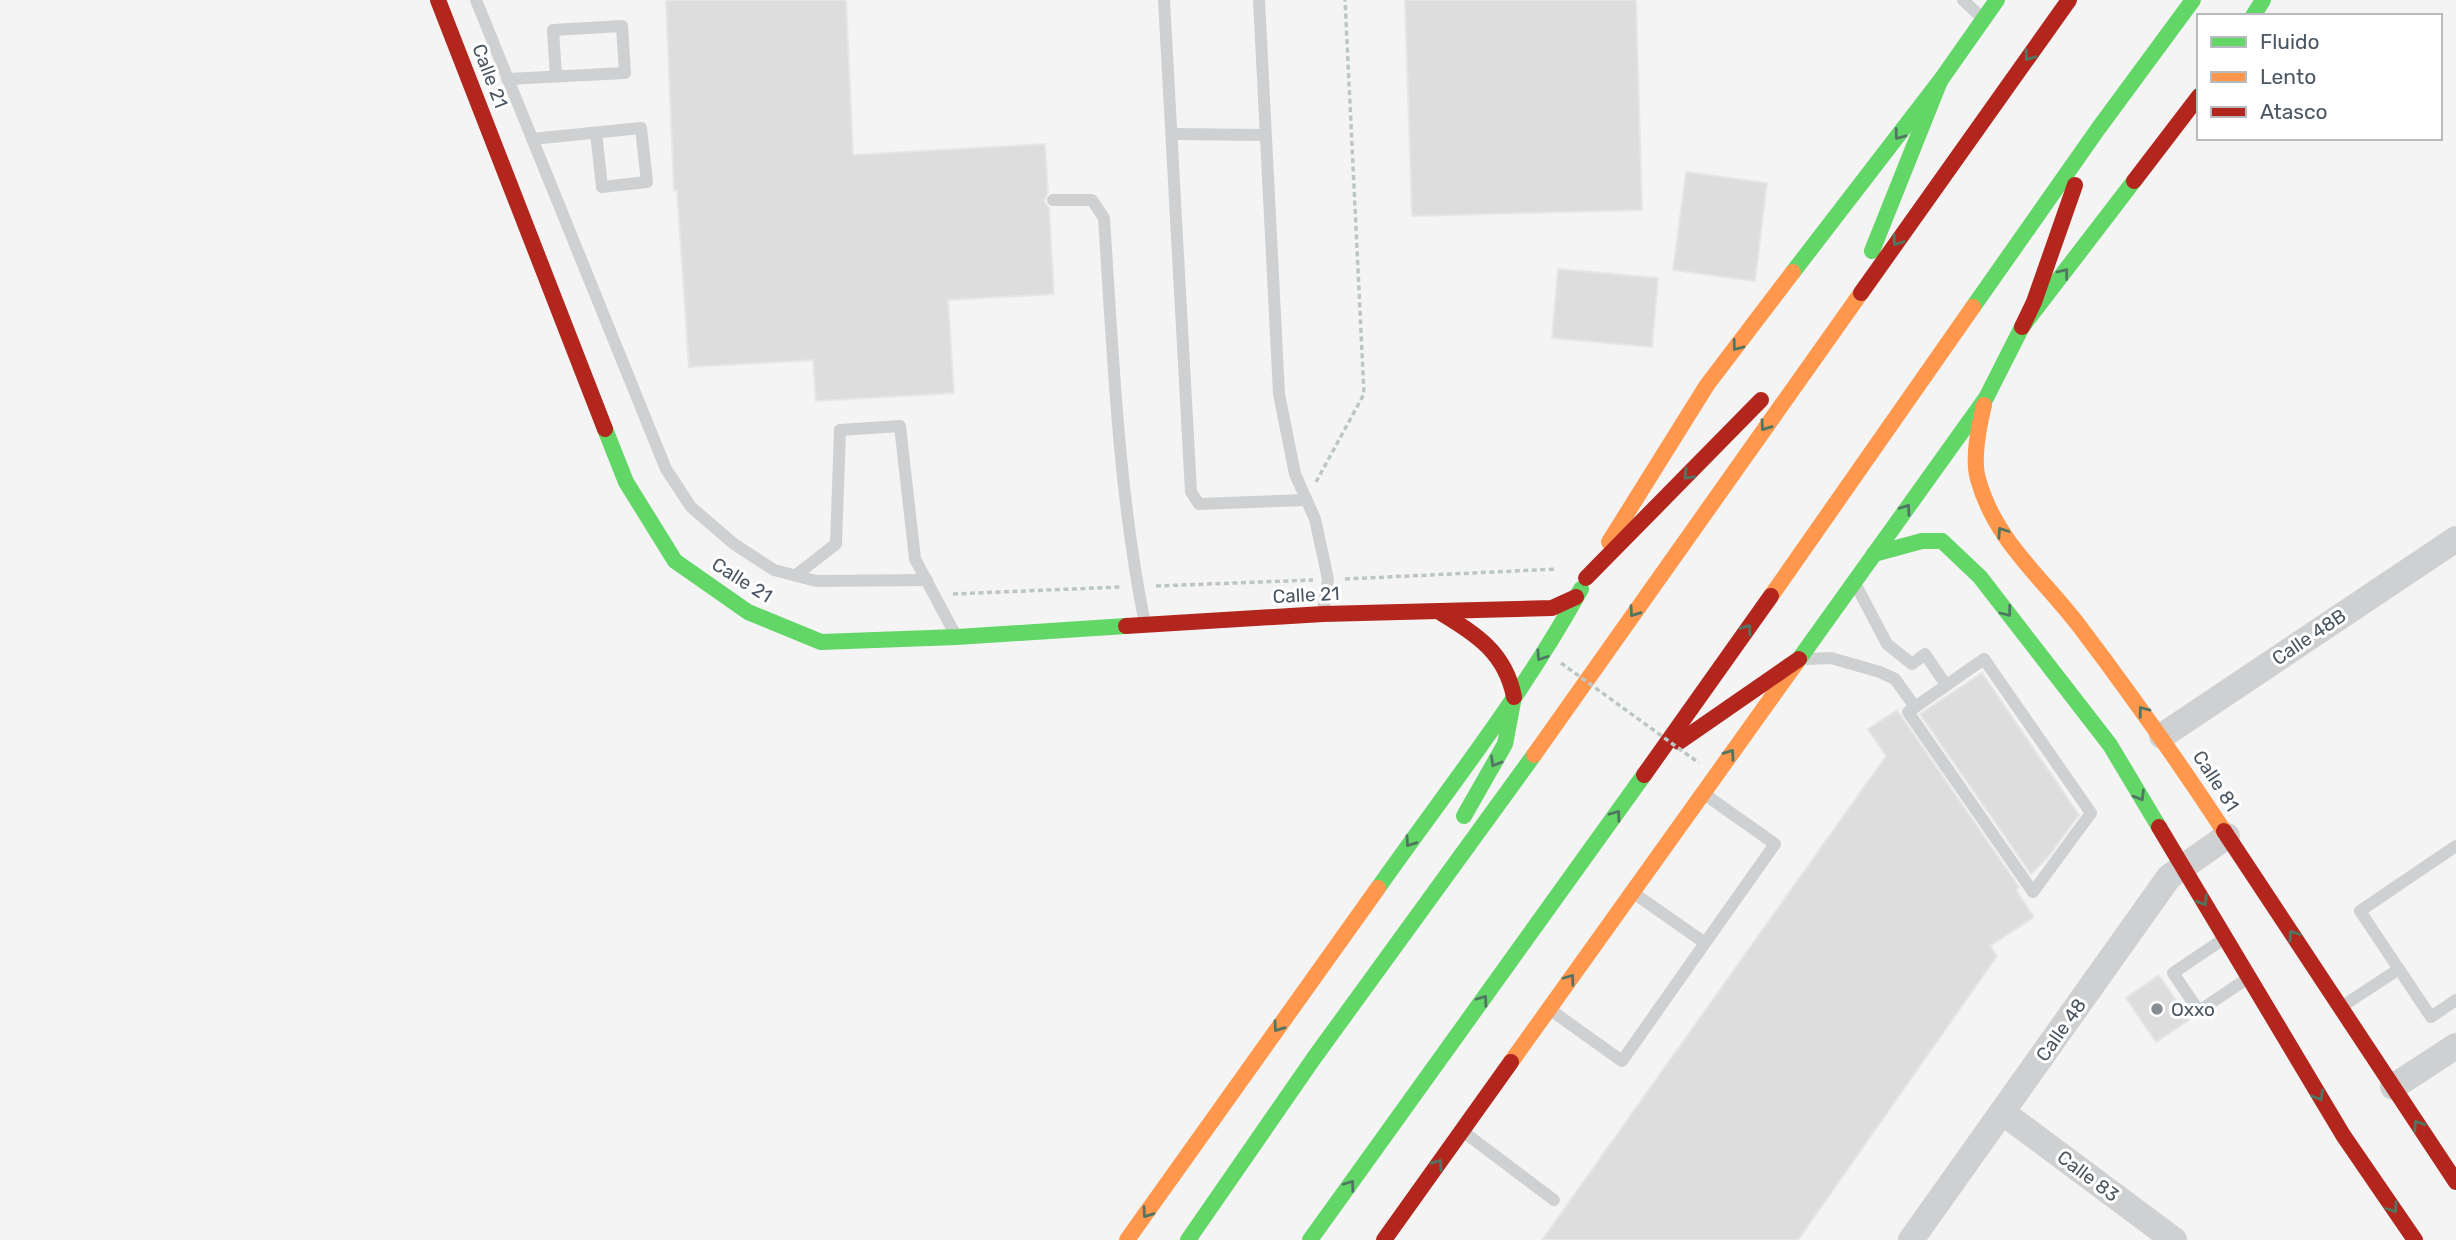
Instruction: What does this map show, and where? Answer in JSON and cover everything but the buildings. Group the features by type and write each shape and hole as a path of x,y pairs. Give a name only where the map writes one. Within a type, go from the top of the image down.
{"main road":[{"name":"Calle 21","path":"438,0 626,482 675,561 748,612 821,642 957,637 1323,614 1552,608 1576,597"},
{"path":"1127,1240 1514,697 1557,633 1586,578 1707,386 1940,81 1997,0"},
{"path":"1188,1240 1314,1058 1430,900 2069,0"},
{"path":"1310,1240 1657,758 2098,129 2193,0"},
{"path":"1586,578 1844,315 1940,81"},
{"path":"2022,327 2197,99"},
{"path":"1384,1240 1986,397 2034,302 2069,199 2098,129"},
{"name":"Calle 81","path":"1986,397 1978,432 1977,476 2000,532 2077,623 2162,736 2393,1087 2451,1162 2456,1182"},
{"path":"1874,554 1922,541 1942,541 1980,577 2110,745 2343,1135 2415,1240"},
{"path":"1438,611 1479,636 1497,653 1513,684 1514,697 1505,744 1455,831"},
{"path":"1657,758 1798,659"},
{"path":"1424,879 1430,900"}],"street":[{"name":"Calle 48B","path":"2162,736 2456,539"},
{"name":"Calle 48","path":"1911,1240 2169,877 2227,836"},
{"path":"2393,1087 2456,1046"},
{"name":"Calle 83","path":"2002,1112 2174,1240"}],"lane":[{"path":"476,0 666,469 691,507 734,544 774,570 816,581 927,580"},
{"path":"1164,0 1191,492 1199,504 1306,500"},
{"path":"1259,0 1279,394 1295,474 1315,519 1328,579 1323,614"},
{"path":"1963,0 1983,20"},
{"path":"508,79 625,72 622,26 553,30 556,76"},
{"path":"531,139 641,128 646,182 602,187 596,133"},
{"path":"1171,134 1265,135"},
{"path":"1053,200 1092,200 1104,218 1119,431 1138,586 1146,625"},
{"path":"796,575 836,544 840,430 900,426 915,559 957,637"},
{"path":"1854,582 1887,644 1912,664 1925,654 1946,685"},
{"path":"1798,659 1831,658 1880,672 1895,679 1915,707"},
{"path":"1984,659 2091,813 2033,892 1908,712 1915,707 1984,659"},
{"path":"1549,1008 1622,1061 1775,844 1703,793"},
{"path":"2456,846 2360,911 2431,1017 2456,1000"},
{"path":"1632,892 1704,943"},
{"path":"2225,937 2173,973 2199,1012 2248,978"},
{"path":"2341,1007 2399,969"},
{"path":"1462,1131 1554,1200"}],"path":[{"path":"1306,500 1364,394 1345,0"},
{"path":"935,595 1563,569"},
{"path":"1561,663 1699,763"}],"traffic: fast":[{"path":"1793,272 1940,81 1997,0"},
{"path":"1973,307 2193,0"},
{"path":"2254,14 2263,0"},
{"path":"1872,251 1940,81"},
{"path":"1797,662 1986,398 2022,327 2134,181"},
{"path":"605,429 626,482 675,561 748,612 821,642 957,637 1126,626"},
{"path":"1874,554 1922,541 1942,541 1980,577 2110,745 2159,827"},
{"path":"1378,888 1535,667 1581,589"},
{"path":"1464,816 1505,744 1514,697"},
{"path":"1188,1240 1314,1058 1534,755"},
{"path":"1310,1240 1644,775"}],"traffic: slow":[{"path":"1609,542 1707,385 1793,272"},
{"path":"1534,755 1861,293"},
{"path":"1771,596 1973,307"},
{"path":"1984,405 1977,442 1976,471 1996,521 2021,558 2080,627 2117,677 2224,831"},
{"path":"1511,1062 1797,662"},
{"path":"1127,1240 1378,888"}],"traffic: jam":[{"path":"438,0 605,429"},
{"path":"1861,293 2069,0"},
{"path":"2134,181 2197,99"},
{"path":"2022,327 2034,302 2075,185"},
{"path":"1586,578 1761,400"},
{"path":"1644,775 1771,596"},
{"path":"1126,626 1323,614 1552,608 1576,597"},
{"path":"1438,611 1476,636 1496,656 1504,667 1514,697"},
{"path":"1679,742 1799,659"},
{"path":"2159,827 2343,1135 2415,1240"},
{"path":"2224,831 2456,1182"},
{"path":"1384,1240 1511,1062"}],"place":[{"name":"Oxxo","path":"2157,1009"}]}
